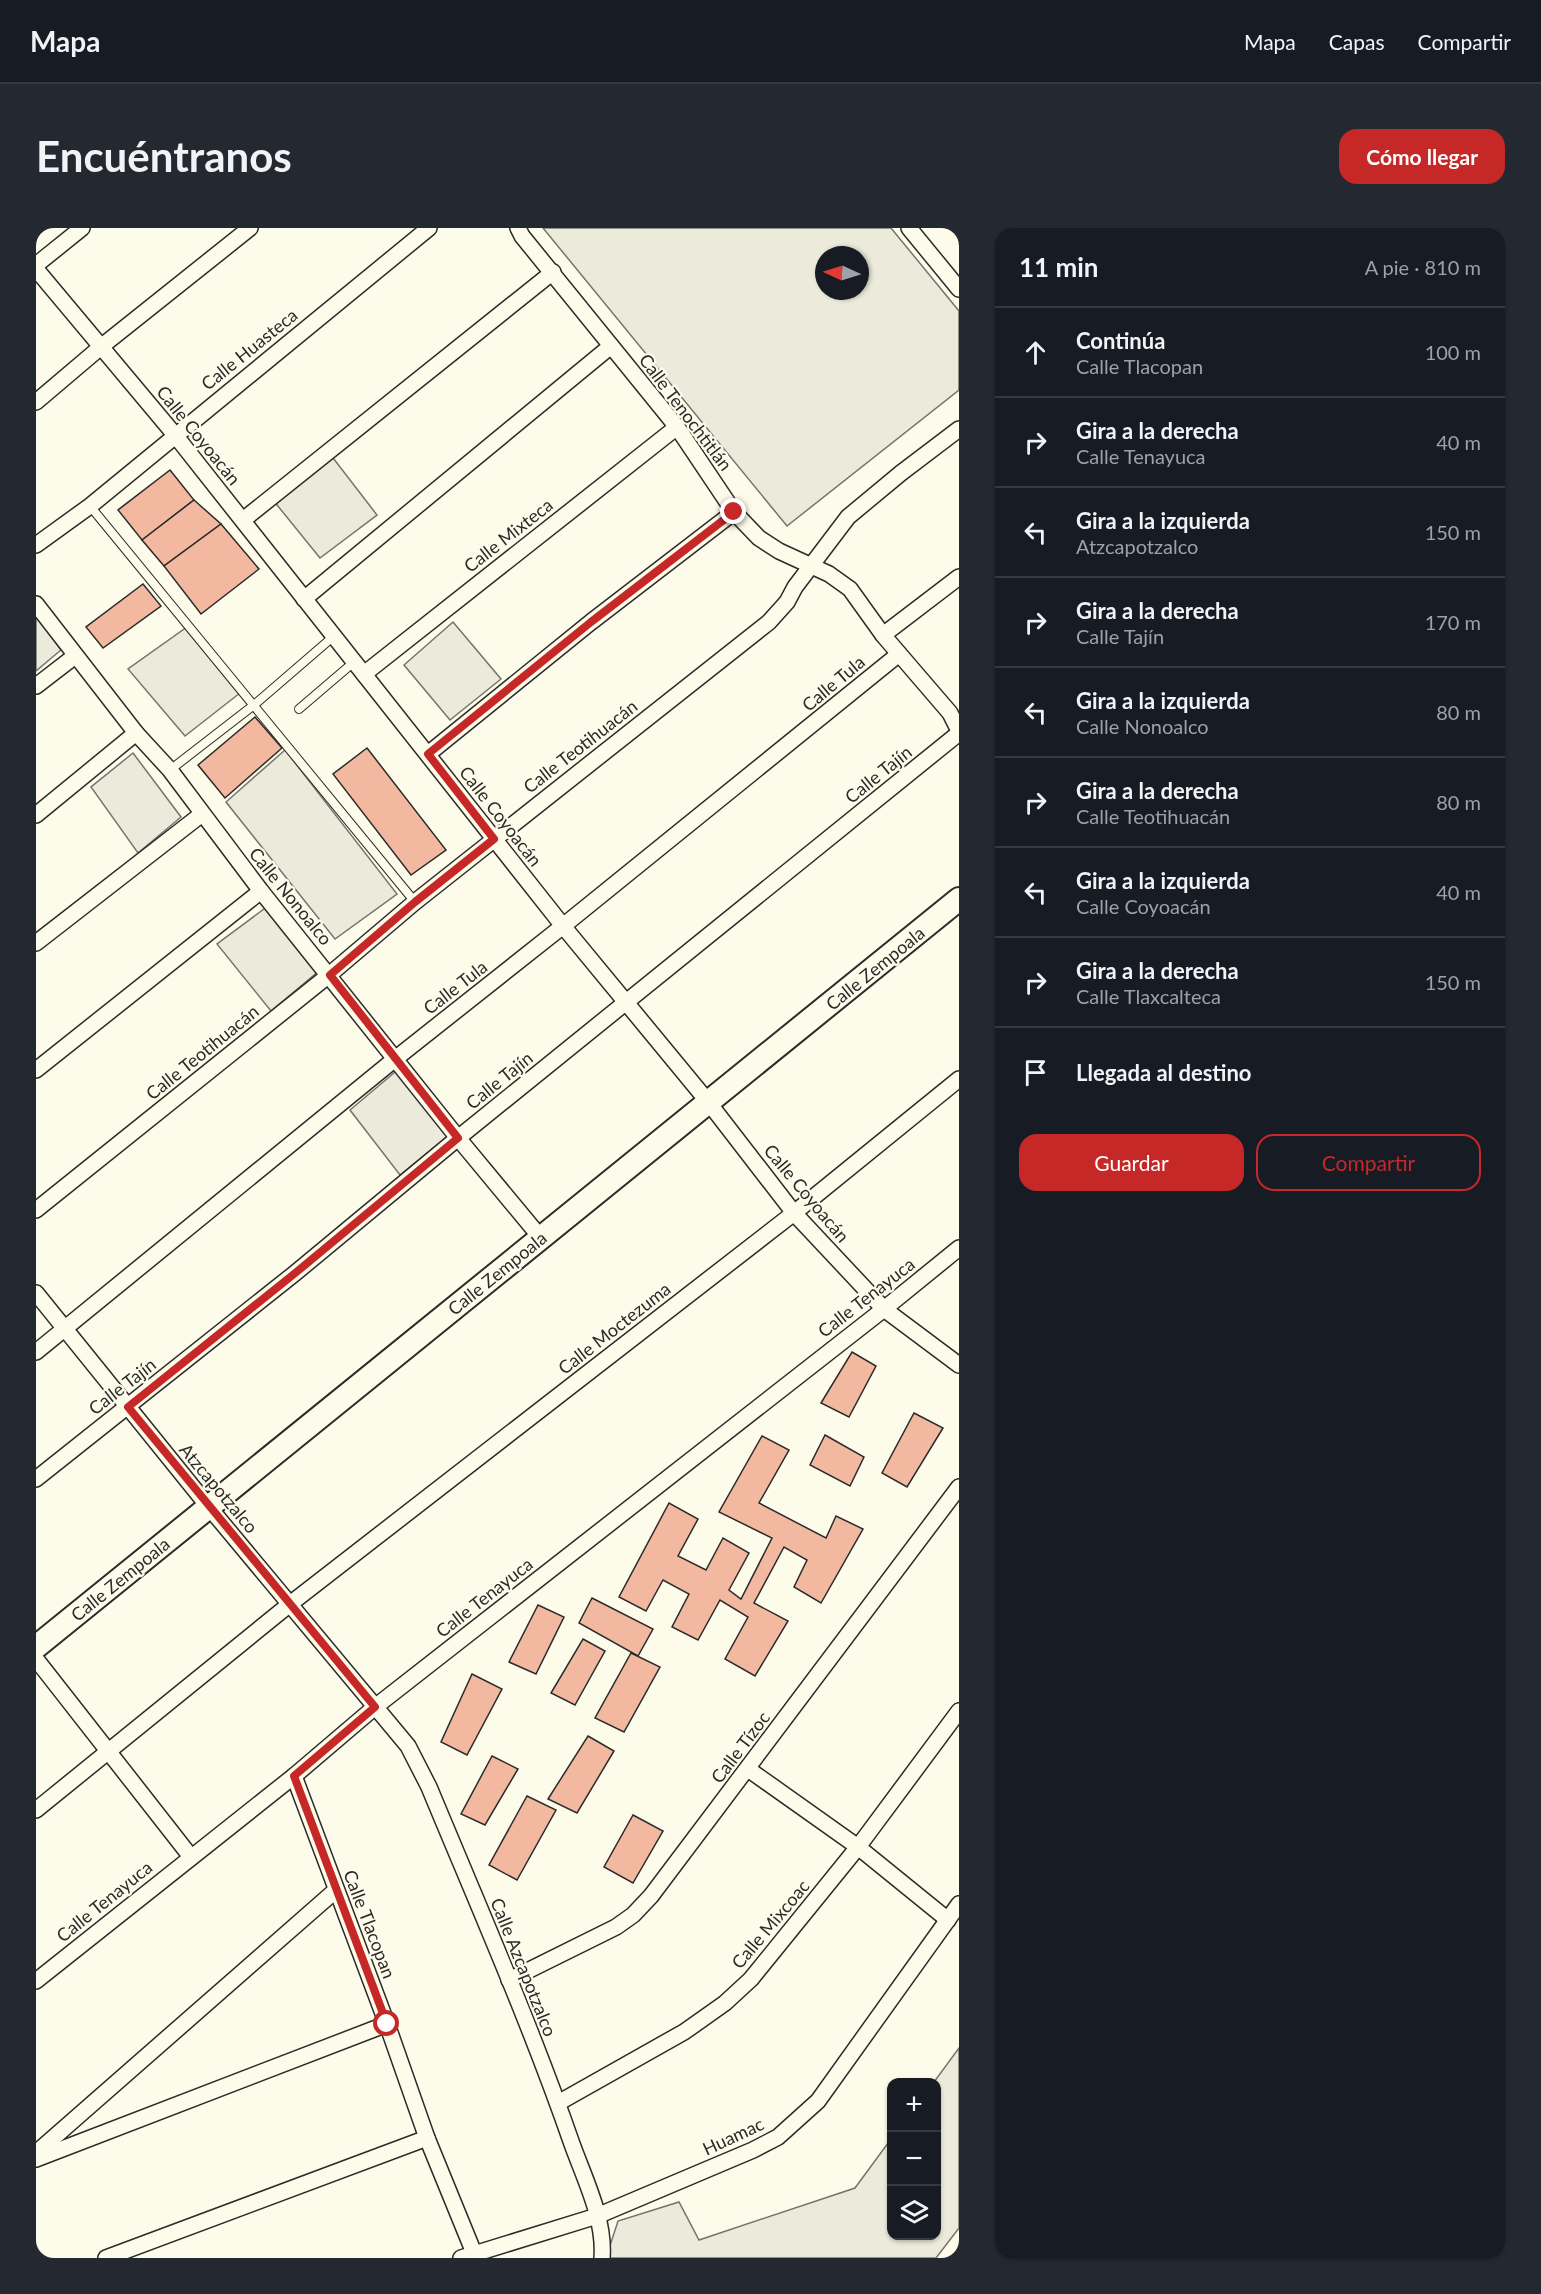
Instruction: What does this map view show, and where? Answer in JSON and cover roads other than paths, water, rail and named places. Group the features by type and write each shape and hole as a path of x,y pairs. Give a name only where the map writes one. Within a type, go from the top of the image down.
{"street":[{"path":"36,264 82,228"},
{"path":"36,402 102,346 250,228"},
{"name":"Calle Huasteca","path":"36,545 90,506 429,228"},
{"name":"Calle Tenochtitlán","path":"518,228 522,236 677,427 734,512 759,538 778,551 838,579 850,589 899,654 954,709 959,732"},
{"path":"909,228 959,289"},
{"name":"Calle Coyoacán","path":"36,269 175,435 563,926 709,1103 794,1213 884,1309 959,1365"},
{"path":"243,520 553,272"},
{"path":"304,598 611,346"},
{"name":"Calle Mixteca","path":"364,674 677,427"},
{"name":"Calle Teotihuacán","path":"36,1210 330,975 415,902 769,621 787,602 795,587 848,517 959,429"},
{"path":"428,754 591,622 734,512"},
{"path":"883,635 959,578"},
{"name":"Calle Nonoalco","path":"36,604 136,732 170,770 261,891 541,1238"},
{"name":"Calle Tula","path":"36,1352 395,1059 899,654"},
{"path":"36,686 75,656"},
{"path":"36,815 136,732"},
{"name":"Calle Tajín","path":"36,1479 294,1274 458,1138 959,732"},
{"path":"36,943 202,814"},
{"path":"36,1070 261,891"},
{"name":"Calle Zempoala","path":"36,1647 959,899"},
{"name":"Calle Moctezuma","path":"36,1810 290,1604 794,1213 959,1079"},
{"name":"Calle Tenayuca","path":"36,1981 294,1776 375,1707 959,1248"},
{"name":"Atzcapotzalco","path":"36,1293 208,1506 375,1707"},
{"name":"Calle Tízoc","path":"509,1980 616,1927 633,1915 651,1896 959,1487"},
{"path":"36,1659 190,1857"},
{"name":"Calle Azcapotzalco","path":"375,1707 408,1746 429,1787 509,1980 558,2103 597,2216 603,2242 602,2258"},
{"name":"Calle Mixcoac","path":"558,2103 684,2032 725,2003 751,1979 858,1847 959,1711"},
{"path":"748,1769 858,1847 948,1920"},
{"name":"Calle Tlacopan","path":"294,1776 387,2024 467,2256"},
{"path":"36,2153 336,1890"},
{"name":"Huamac","path":"467,2256 597,2216 778,2138 818,2101 959,1905"},
{"path":"36,2159 387,2024"},
{"path":"106,2258 427,2138"}],"lane":[{"path":"90,506 415,902"},
{"path":"170,770 254,705 334,636"},
{"path":"299,709 354,662"}]}
